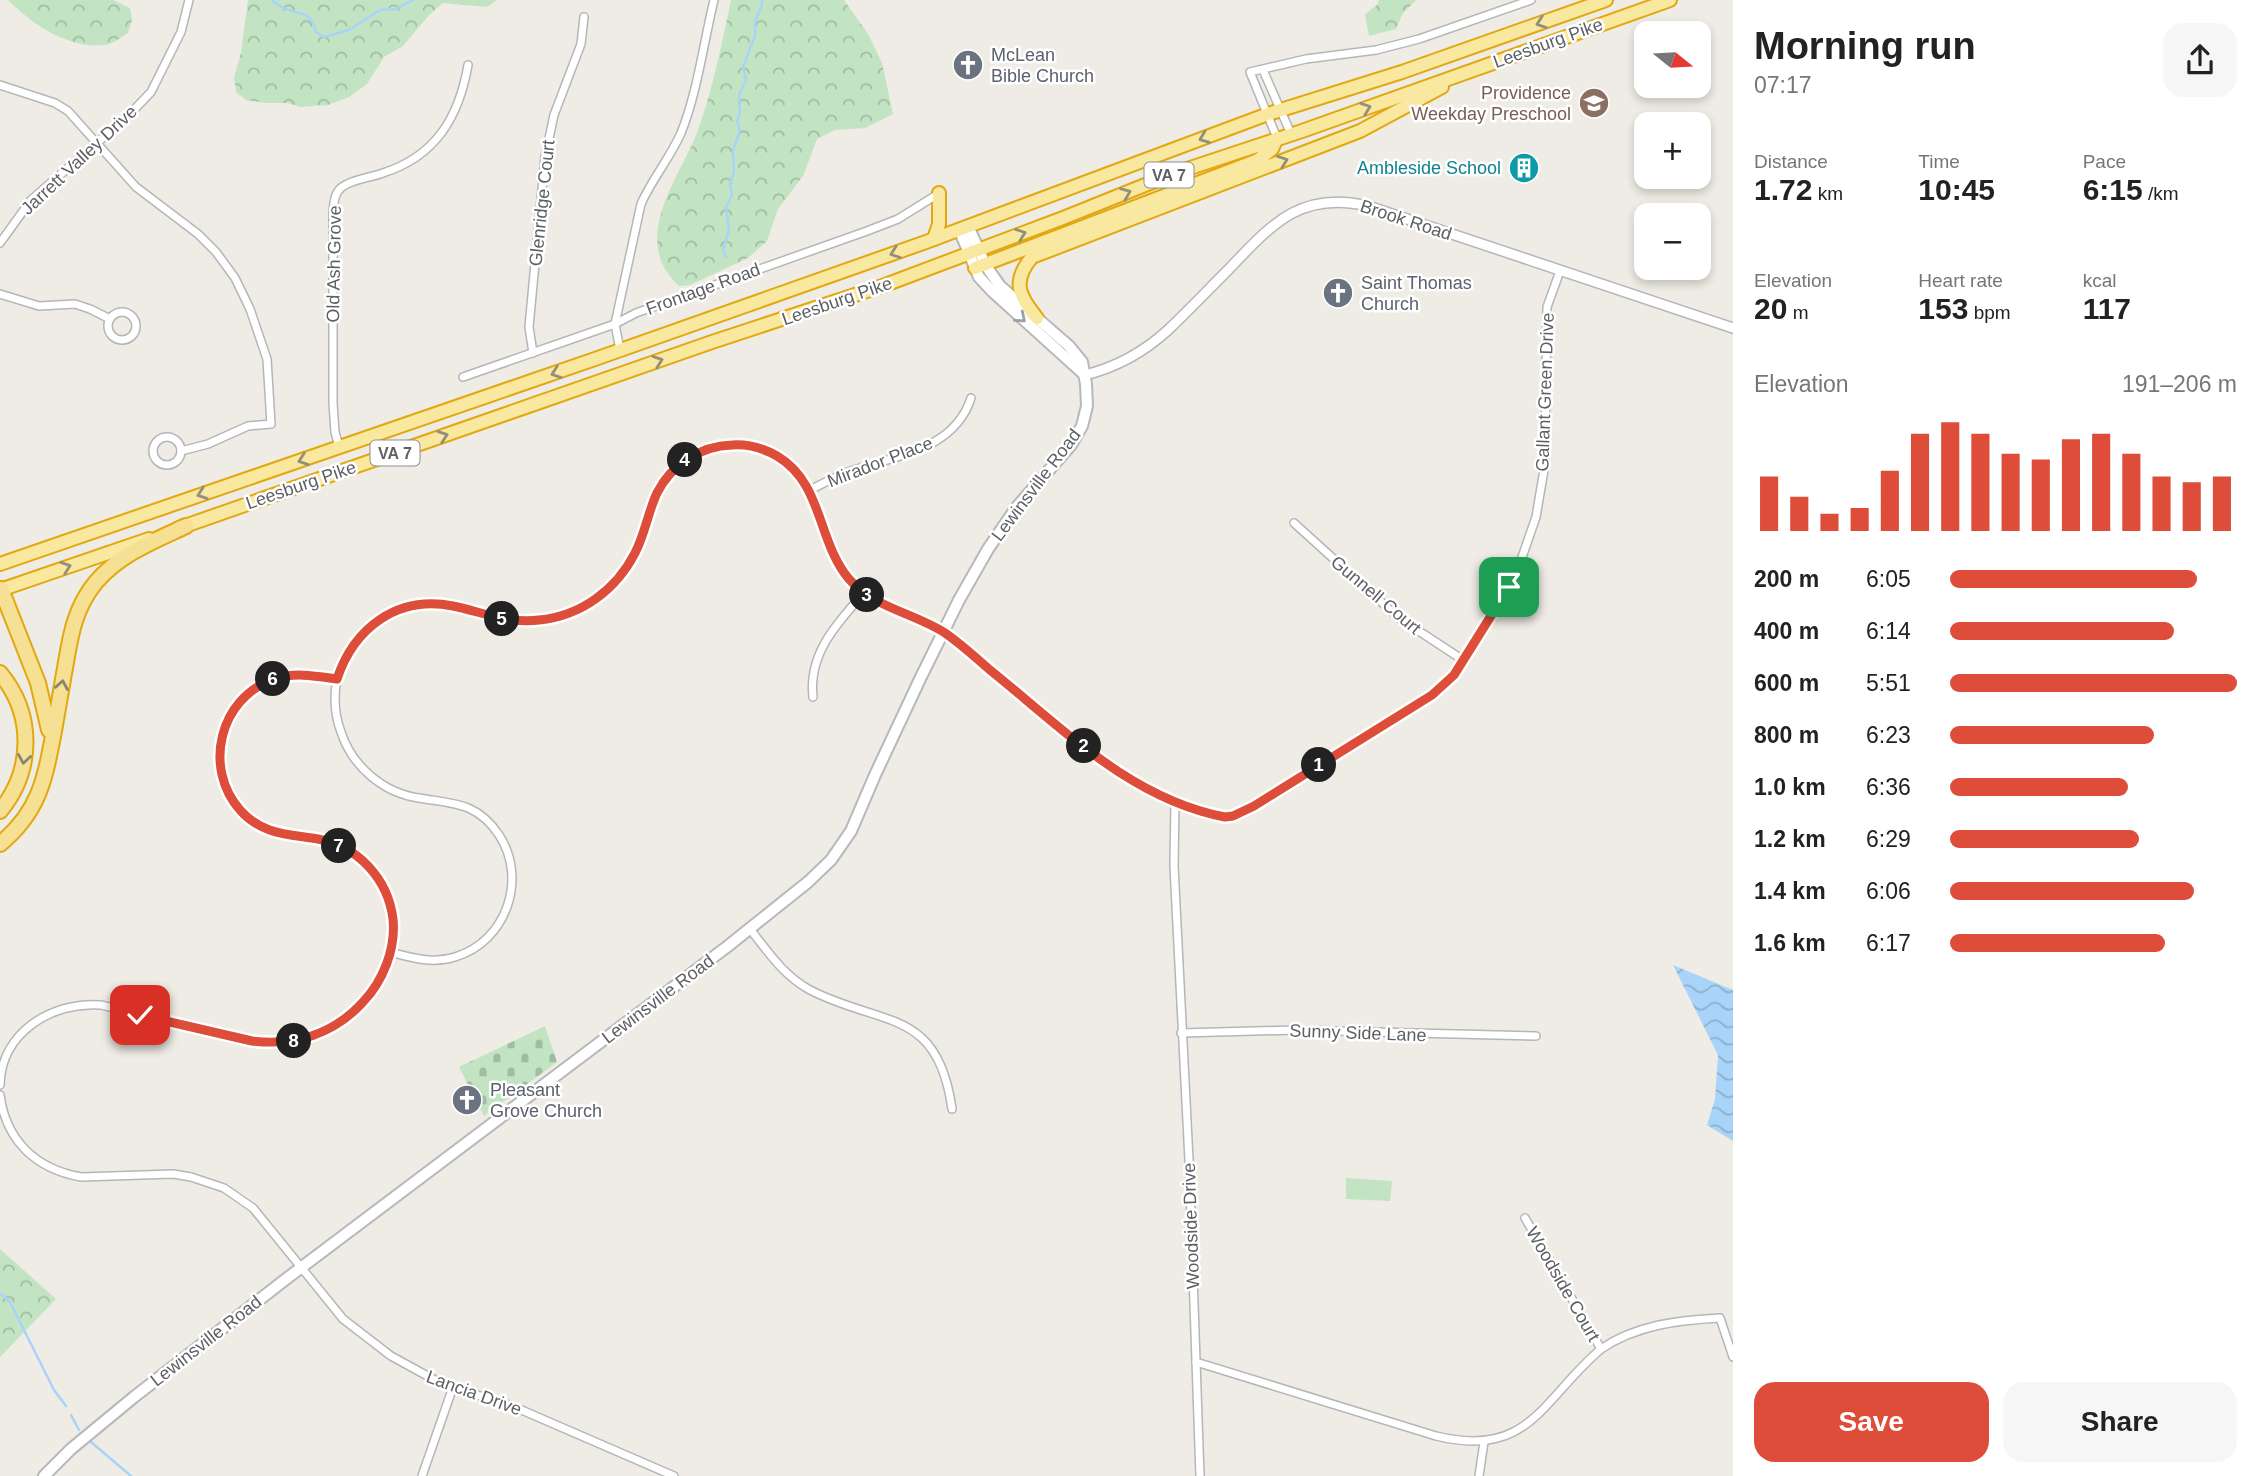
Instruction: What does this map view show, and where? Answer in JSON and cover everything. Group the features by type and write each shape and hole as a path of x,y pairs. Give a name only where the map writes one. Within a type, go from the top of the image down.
{"highway":[{"name":"Leesburg Pike","path":"0,564 934,239 1268,114 1402,72 1606,0"},
{"name":"Leesburg Pike","path":"0,588 873,289 1175,173 1670,0"},
{"path":"1037,317 1025,303 1019,282 1023,268 1032,257 1360,131 1483,67"},
{"path":"980,266 1258,160 1267,154 1277,138"},
{"path":"934,239 939,224 939,193"},
{"path":"0,844 21,824 34,805 44,780 71,633 82,603 94,584 118,562 137,548 186,526"},
{"path":"0,588 43,696 48,718 50,752"},
{"path":"0,673 17,699 26,734 22,771 13,792 0,811"}],"main road":[{"name":"Lewinsville Road","path":"44,1476 71,1449 134,1397 750,929 808,882 831,860 847,839 959,600 1002,528 1078,435 1087,406 1082,362 980,266 964,227"},
{"name":"Lewinsville Road","path":"980,266 979,277 1005,305 1085,375"}],"street":[{"name":"Jarrett Valley Drive","path":"0,243 31,200 98,143 151,92 181,32 189,0"},
{"path":"620,350 615,324 641,204 686,120 714,0"},
{"path":"1277,138 1250,72 1306,59 1376,50 1531,0"},
{"name":"Glenridge Court","path":"533,353 529,327 545,157 554,115 581,44 584,17"},
{"name":"Old Ash Grove","path":"339,447 333,417 332,383 335,196 346,185 396,168 432,144 457,109 468,65"},
{"path":"1263,70 1291,134"},
{"path":"0,85 47,100 68,111 136,187 177,217 216,252 234,278 250,309 267,359 271,424 248,426 208,444 181,451"},
{"name":"Frontage Road","path":"463,377 898,219 939,193"},
{"name":"Brook Road","path":"1085,375 1114,366 1150,345 1273,224 1306,206 1322,202 1368,206 1733,328"},
{"name":"Gallant Green Drive","path":"1175,801 1225,817 1243,812 1432,695 1454,675 1509,587 1536,517 1545,464 1548,307 1560,271"},
{"path":"0,294 39,306 75,304 110,319"},
{"path":"116,313 128,313 136,322 135,331 125,339 117,339 108,328 110,319 116,313"},
{"name":"Mirador Place","path":"810,489 845,473 895,459 929,445 956,427 971,398"},
{"path":"165,437 178,442 181,451 178,460 167,465 157,461 153,452 155,444 165,437"},
{"path":"390,952 415,959 442,960 456,957 480,945 498,925 510,901 512,873 504,845 491,825 468,808 442,800 407,796 380,783 363,769 349,751 338,725 335,696 337,679 349,650 363,633 381,618 409,607 438,604 502,619 535,621 567,614 594,600 615,583 637,551 664,481 680,464 702,451 732,445 759,448 783,460 802,478 810,489 835,556 850,580 864,593 943,632 1111,768 1146,789 1175,801"},
{"name":"Gunnell Court","path":"1294,523 1399,618 1463,660"},
{"path":"813,697 813,675 820,650 835,626 864,593"},
{"path":"0,1085 3,1066 9,1052 26,1029 48,1013 74,1005 101,1005 252,1041 286,1042 313,1036 342,1021 365,1000 382,973 390,952 393,923 388,898 374,873 365,862 341,846 262,828 233,801 221,771 219,751 226,723 240,702 262,684 300,675 337,679"},
{"name":"Woodside Drive","path":"1175,801 1174,866 1200,1476"},
{"path":"750,929 772,958 796,981 827,997 892,1020 916,1033 927,1043 941,1065 952,1109"},
{"name":"Sunny Side Lane","path":"1181,1033 1294,1030 1536,1036"},
{"name":"Lancia Drive","path":"0,1095 3,1114 11,1133 39,1163 66,1175 81,1177 173,1174 208,1181 231,1192 253,1208 328,1303 360,1334 391,1356 453,1388 510,1405 674,1476"},
{"name":"Woodside Court","path":"1525,1218 1601,1349"},
{"path":"1196,1362 1436,1436 1467,1442 1485,1442 1513,1432 1533,1420 1601,1349 1612,1341 1641,1330 1684,1321 1720,1318 1733,1357"},
{"path":"422,1476 453,1388"},
{"path":"1479,1476 1485,1442"}],"green space":[{"path":"8,0 113,0 130,8 132,20 128,33 107,45 77,43 39,26"},
{"path":"248,0 497,0 487,7 443,3 403,46 384,57 367,84 349,97 328,105 300,107 288,103 246,100 236,92 234,77 241,53"},
{"path":"731,0 844,0 868,34 882,63 893,114 865,128 835,130 817,139 803,176 778,209 767,241 748,258 690,285 679,286 664,268 658,249 658,229 671,188 698,130 717,65"},
{"path":"1379,0 1416,0 1403,13 1396,29 1369,36 1365,14 1377,5"},
{"path":"545,1026 557,1062 484,1116 459,1067"},
{"path":"1346,1178 1392,1181 1390,1201 1346,1199"},
{"path":"0,1249 56,1299 0,1357"}],"water":[{"path":"1673,965 1733,990 1733,1141 1707,1125 1715,1099 1718,1055"}],"waterway":[{"path":"272,0 310,18 316,32 324,37 349,30 380,10 396,9 413,0"},
{"path":"726,257 723,250 729,230 726,207 732,195 730,184 734,172 733,151 740,130 737,122 740,112 739,95 746,80 743,67 755,36 755,22 762,0"},
{"path":"0,1293 10,1302 54,1390 66,1406"},
{"path":"71,1415 79,1430"},
{"path":"91,1442 131,1476"}],"place":[{"name":"McLean Bible Church","path":"968,65"},
{"name":"Providence Weekday Preschool","path":"1594,103"},
{"name":"Ambleside School","path":"1524,168"},
{"name":"Saint Thomas Church","path":"1338,293"},
{"name":"Pleasant Grove Church","path":"467,1100"}],"route":[{"path":"140,1015 252,1041 269,1043 303,1039 328,1030 355,1011 375,987 388,958 393,938 393,923 388,898 383,886 365,862 354,853 327,841 288,836 262,828 242,812 226,789 219,763 221,738 226,723 240,702 250,692 273,679 300,675 337,679 342,663 358,638 381,618 394,611 424,604 438,604 502,619 535,621 551,619 581,608 618,580 637,551 664,481 680,464 702,451 718,446 746,445 772,453 783,460 810,489 835,556 850,580 864,593 943,632 1111,768 1127,778 1175,801 1225,817 1254,806 1444,686 1454,675 1509,587"}]}
